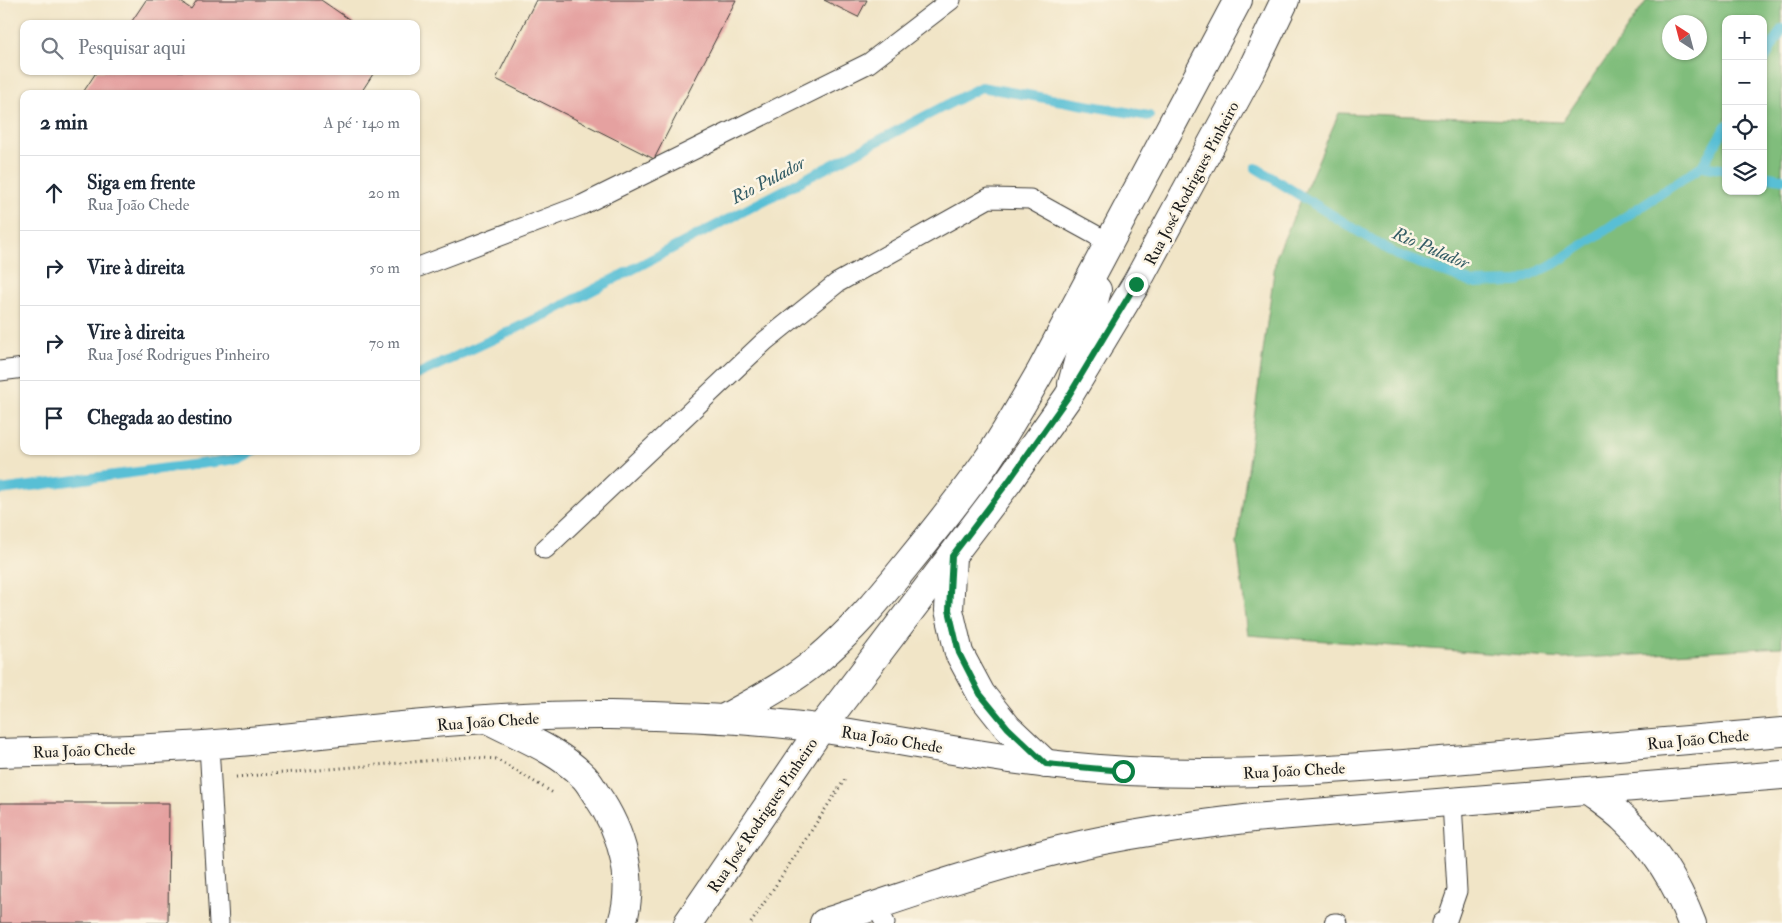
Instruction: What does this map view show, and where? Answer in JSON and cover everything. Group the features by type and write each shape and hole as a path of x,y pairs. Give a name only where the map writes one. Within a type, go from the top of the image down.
{"main road":[{"path":"723,719 790,680 816,661 849,632 955,504 1011,423 1041,371 1238,0"},
{"name":"Rua José Rodrigues Pinheiro","path":"688,923 820,728 1008,482 1068,397 1136,284 1252,69 1285,0"},
{"path":"1068,397 1110,243"},
{"path":"952,556 949,610 959,653 980,694 1008,728 1046,764"},
{"name":"Rua João Chede","path":"0,753 102,751 209,745 487,719 603,715 723,719 820,728 1046,764 1132,771 1210,774 1288,772 1400,764 1782,732"},
{"path":"487,719 550,751 583,775 605,807 622,844 628,874 627,907 622,923"},
{"path":"848,923 880,914 996,868 1059,850 1186,826 1244,819 1782,775"},
{"path":"1588,791 1624,818 1648,843 1668,871 1684,902 1692,923"},
{"path":"824,923 880,914"}],"lane":[{"path":"420,266 582,205 870,63 951,0"},
{"path":"545,549 765,342 837,283 989,198 1030,199 1110,243"},
{"path":"0,371 20,368"},
{"path":"209,745 219,923"},
{"path":"1451,922 1457,890 1452,802"}],"path":[{"path":"212,779 472,757 496,760 559,796"},
{"path":"751,923 845,779"}],"green space":[{"path":"1647,0 1782,0 1782,647 1563,659 1248,635 1237,543 1276,257 1339,113 1562,122"}],"building":[{"path":"146,0 178,0 191,9 197,0 321,0 350,20 133,20"},
{"path":"536,0 736,0 654,159 496,79"},
{"path":"824,0 867,0 858,17"},
{"path":"94,75 372,75 363,90 85,90"},
{"path":"0,803 169,803 168,923 0,923"}],"waterway":[{"path":"1764,60 1782,29"},
{"name":"Rio Pulador","path":"420,373 549,313 981,87 1149,116"},
{"name":"Rio Pulador","path":"1256,168 1395,254 1473,283 1517,282 1554,264 1702,166 1722,133"},
{"path":"1702,166 1722,169"},
{"path":"1767,177 1782,179"},
{"name":"Rio Pulador","path":"0,490 237,459 245,455"}],"route":[{"path":"1123,771 1046,764 1008,728 980,694 959,653 949,610 952,556 1039,440 1106,336 1136,284"}]}
